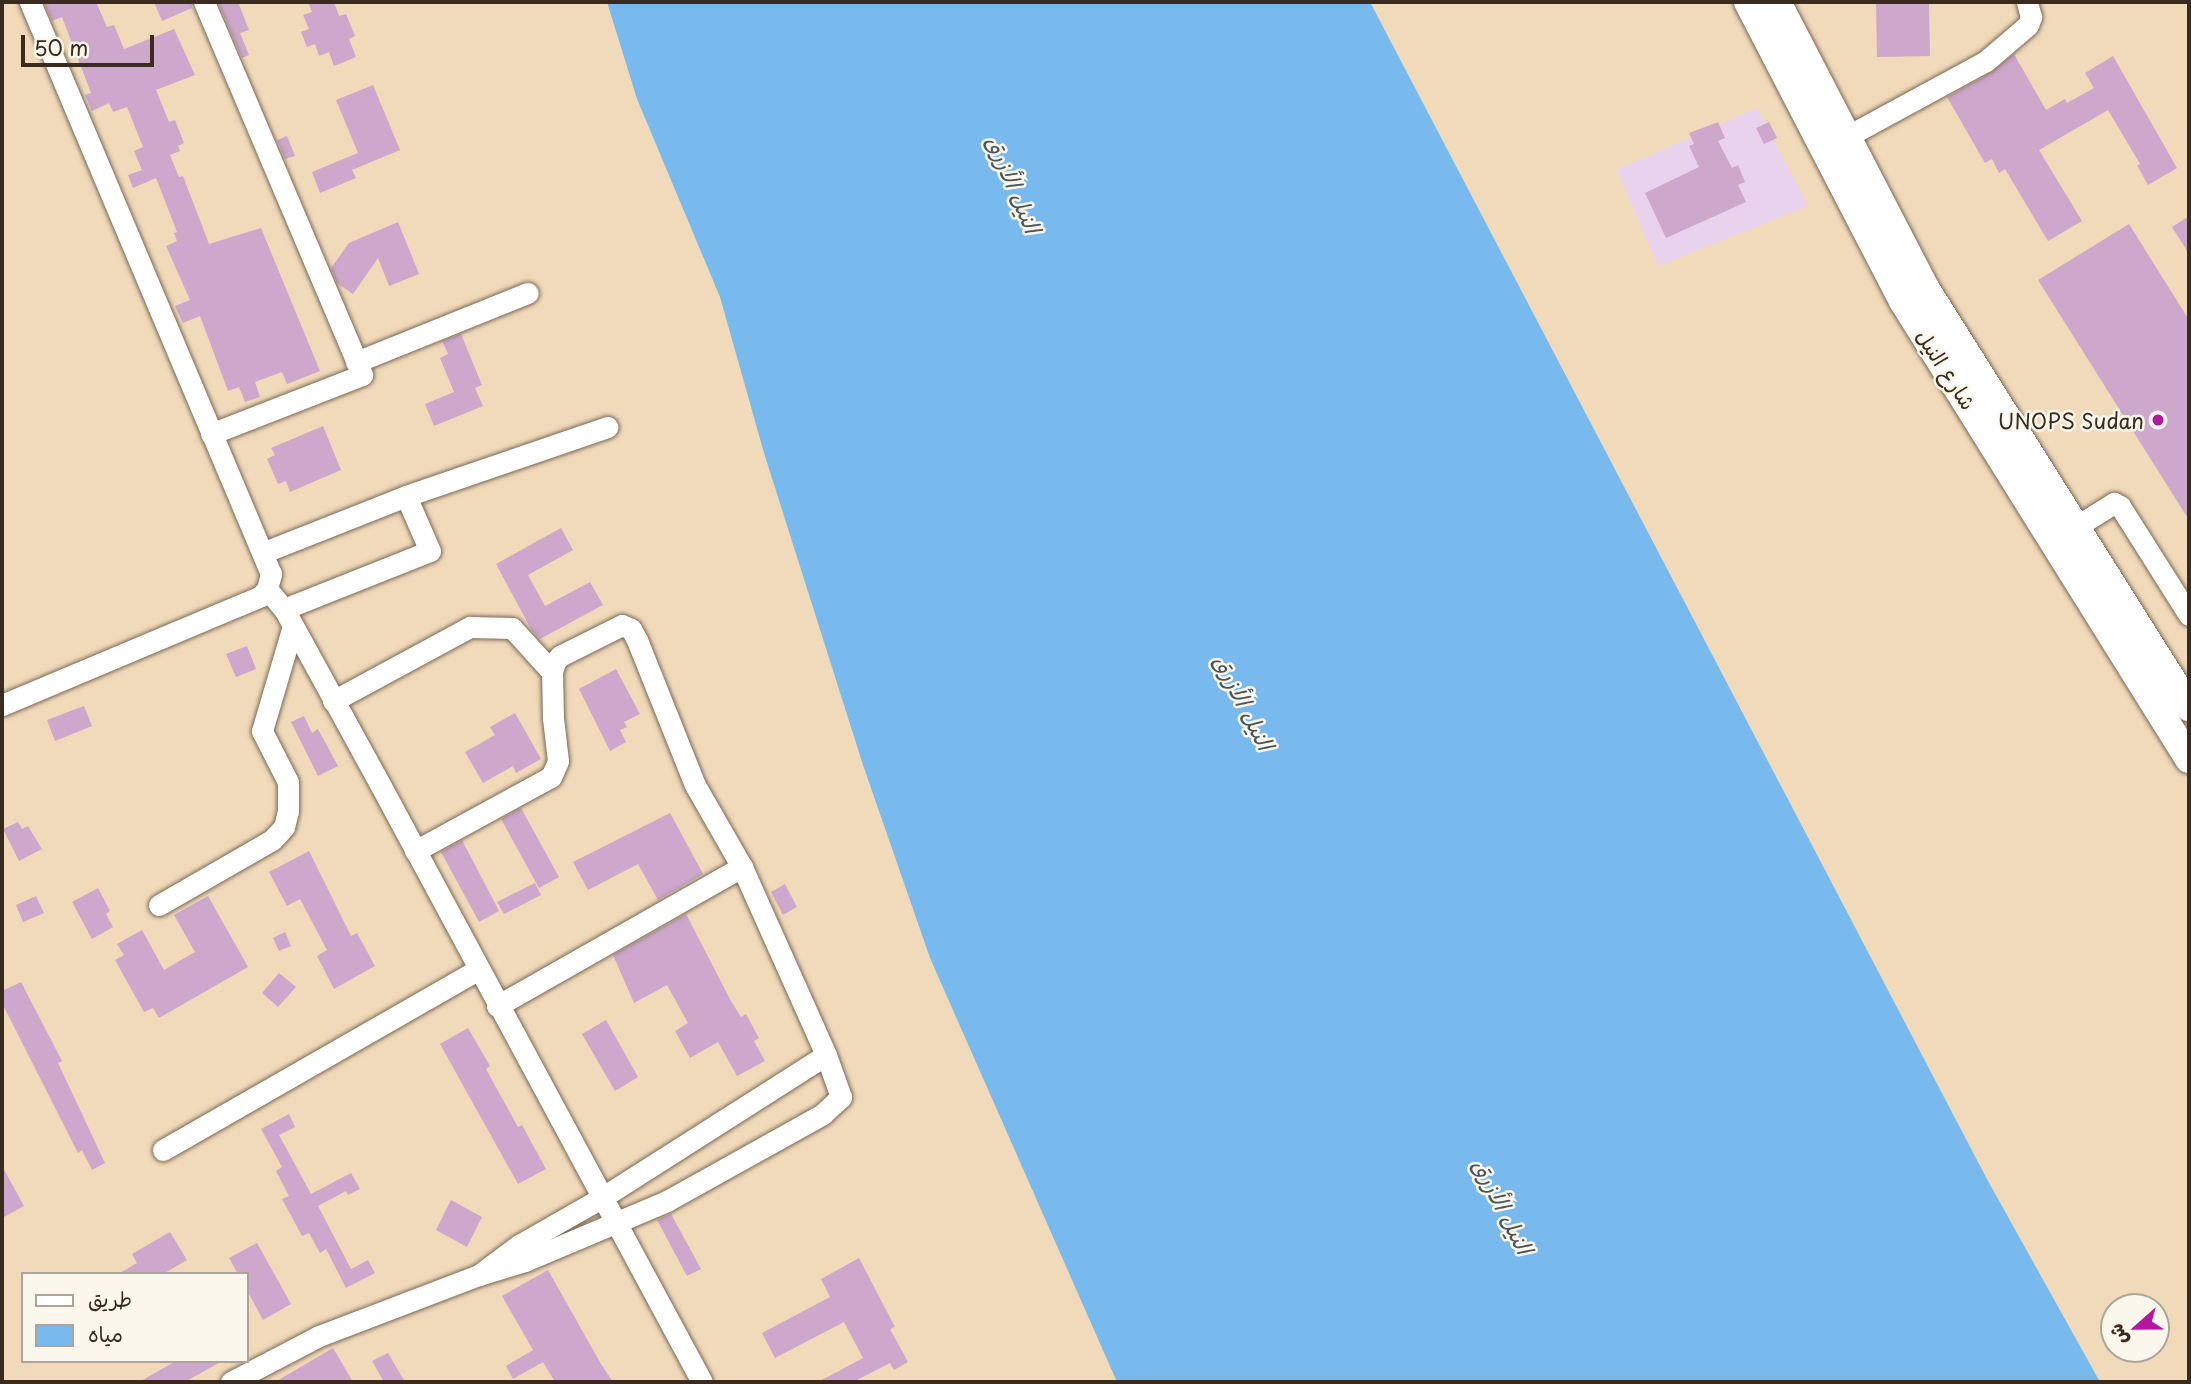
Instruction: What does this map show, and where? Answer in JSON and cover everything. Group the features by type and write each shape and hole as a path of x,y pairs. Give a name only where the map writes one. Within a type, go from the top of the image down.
{"main road":[{"name":"شارع النيل","path":"1748,2 1903,300 2189,759"},
{"name":"شارع النيل","path":"1777,2 1927,291 2189,707"}],"street":[{"path":"2,705 261,596 267,589 271,574 30,2"},
{"path":"204,2 362,375 211,434"},
{"path":"1846,137 1986,61 2028,25 2031,16 2027,2"},
{"path":"356,362 528,293"},
{"path":"262,553 406,496 608,427"},
{"path":"288,617 430,551 406,496"},
{"path":"2077,526 2114,503 2120,506 2189,615"},
{"path":"267,589 288,617 702,1382"},
{"path":"159,905 272,840 284,827 288,811 288,782 262,731 288,617"},
{"path":"231,1382 318,1336 617,1225 679,1194 839,1101 841,1091 826,1055 741,867 695,785 631,629 622,625 612,627 560,656 552,672 558,761 551,777 415,851"},
{"path":"333,701 470,627 512,628 552,672"},
{"path":"497,1006 741,867"},
{"path":"163,1150 477,970"},
{"path":"479,1275 519,1245 603,1198 826,1055"}],"shaded area":[{"path":"1757,108 1808,206 1658,266 1617,170"}],"water":[{"name":"النيل الأزرق","path":"607,2 1370,2 1988,1181 2100,1382 1117,1382 930,958 863,765 764,453 720,297 637,99"}],"building":[{"path":"44,2 96,2 107,27 114,25 124,49 174,29 195,75 156,90 169,122 175,120 184,143 178,146 180,151 170,155 179,177 183,176 209,244 261,228 320,371 287,384 282,372 255,382 260,397 245,402 239,387 228,391 200,316 183,323 175,306 190,300 166,246 177,241 174,233 177,232 156,178 133,188 128,175 142,170 134,151 143,147 127,107 113,112 109,103 92,111 85,95 91,93 62,17 52,21"},
{"path":"154,2 191,2 192,8 162,21"},
{"path":"218,2 238,2 249,30 240,33 249,55 242,58"},
{"path":"308,2 334,2 339,16 346,14 355,36 349,39 356,57 334,66 329,52 319,56 315,44 307,47 301,32 309,29 303,15 312,12"},
{"path":"1876,2 1929,2 1930,56 1877,57"},
{"path":"2014,54 2046,110 2065,99 2067,103 2094,88 2085,73 2113,56 2177,168 2148,185 2137,165 2140,164 2108,110 2039,150 2082,221 2048,241 2005,169 1999,173 1992,159 1985,163 1947,97 1992,72"},
{"path":"373,85 400,150 352,170 356,178 320,193 312,172 358,153 336,100"},
{"path":"1718,122 1725,138 1718,141 1732,168 1738,165 1745,182 1738,185 1746,202 1666,238 1645,193 1699,167 1689,146 1694,144 1689,133"},
{"path":"1769,122 1777,138 1764,144 1756,128"},
{"path":"287,136 295,156 285,159 277,140"},
{"path":"2189,216 2189,254 2172,227"},
{"path":"398,222 419,274 389,286 378,258 353,294 337,283 331,268 349,243"},
{"name":"UNOPS Sudan","path":"2129,224 2189,320 2189,520 2038,280"},
{"path":"461,334 482,385 475,388 483,406 434,426 425,404 454,392 440,358 448,354 442,341"},
{"path":"323,426 341,470 290,492 286,481 278,484 267,459 275,455 271,448"},
{"path":"561,528 573,550 528,575 545,606 590,582 603,605 540,639 532,631 496,564"},
{"path":"247,646 256,669 236,677 226,654"},
{"path":"616,669 640,714 624,722 627,727 620,730 626,742 610,751 579,689"},
{"path":"84,706 92,726 55,741 47,720"},
{"path":"515,713 541,759 516,773 513,766 483,783 465,752 495,735 490,727"},
{"path":"304,716 312,733 318,729 338,766 318,776 291,722"},
{"path":"521,808 559,877 539,888 501,819"},
{"path":"670,813 703,874 658,900 638,864 588,890 573,862"},
{"path":"18,822 22,829 28,826 42,849 19,861 3,829"},
{"path":"462,840 499,911 479,922 441,852"},
{"path":"309,851 351,936 357,933 375,966 334,989 317,956 327,950 300,899 287,906 269,872"},
{"path":"535,883 541,895 504,914 497,902"},
{"path":"785,884 797,907 783,915 771,892"},
{"path":"98,888 110,911 106,914 113,927 92,939 72,902"},
{"path":"36,896 44,913 23,922 16,905"},
{"path":"208,896 248,967 159,1018 153,1008 144,1012 115,960 124,955 117,944 142,930 164,970 195,952 174,915"},
{"path":"686,914 731,1001 741,1017 746,1014 759,1038 754,1041 765,1061 737,1076 718,1042 690,1058 675,1031 688,1023 667,985 634,1003 613,955"},
{"path":"285,932 291,946 279,951 273,938"},
{"path":"279,973 296,987 278,1007 262,993"},
{"path":"21,982 62,1061 58,1063 105,1163 92,1170 82,1150 78,1153 2,1003 2,991"},
{"path":"606,1020 638,1077 615,1091 582,1034"},
{"path":"468,1028 490,1066 486,1069 518,1127 522,1125 546,1169 518,1184 440,1044"},
{"path":"289,1114 295,1127 279,1135 311,1194 351,1173 360,1189 348,1195 346,1191 318,1206 351,1269 368,1260 375,1273 346,1288 326,1249 320,1253 309,1233 302,1236 282,1199 289,1196 276,1171 282,1167 261,1129"},
{"path":"2,1166 24,1206 2,1218"},
{"path":"451,1200 482,1217 467,1247 436,1230"},
{"path":"671,1214 701,1269 687,1276 657,1220"},
{"path":"170,1232 187,1260 166,1272 121,1272 137,1263 132,1254"},
{"path":"257,1243 291,1304 263,1320 248,1292 248,1272 237,1272 229,1258"},
{"path":"859,1258 895,1327 890,1329 908,1362 894,1370 890,1363 853,1382 818,1382 863,1358 844,1322 775,1358 762,1333 830,1297 821,1279"},
{"path":"548,1270 613,1382 555,1382 543,1362 513,1379 506,1366 533,1350 502,1296"},
{"path":"333,1348 353,1382 275,1382"},
{"path":"388,1353 405,1382 384,1382 372,1361"},
{"path":"172,1363 218,1363 185,1382 139,1382"}],"place":[{"name":"UNOPS Sudan","path":"2158,420"}]}
